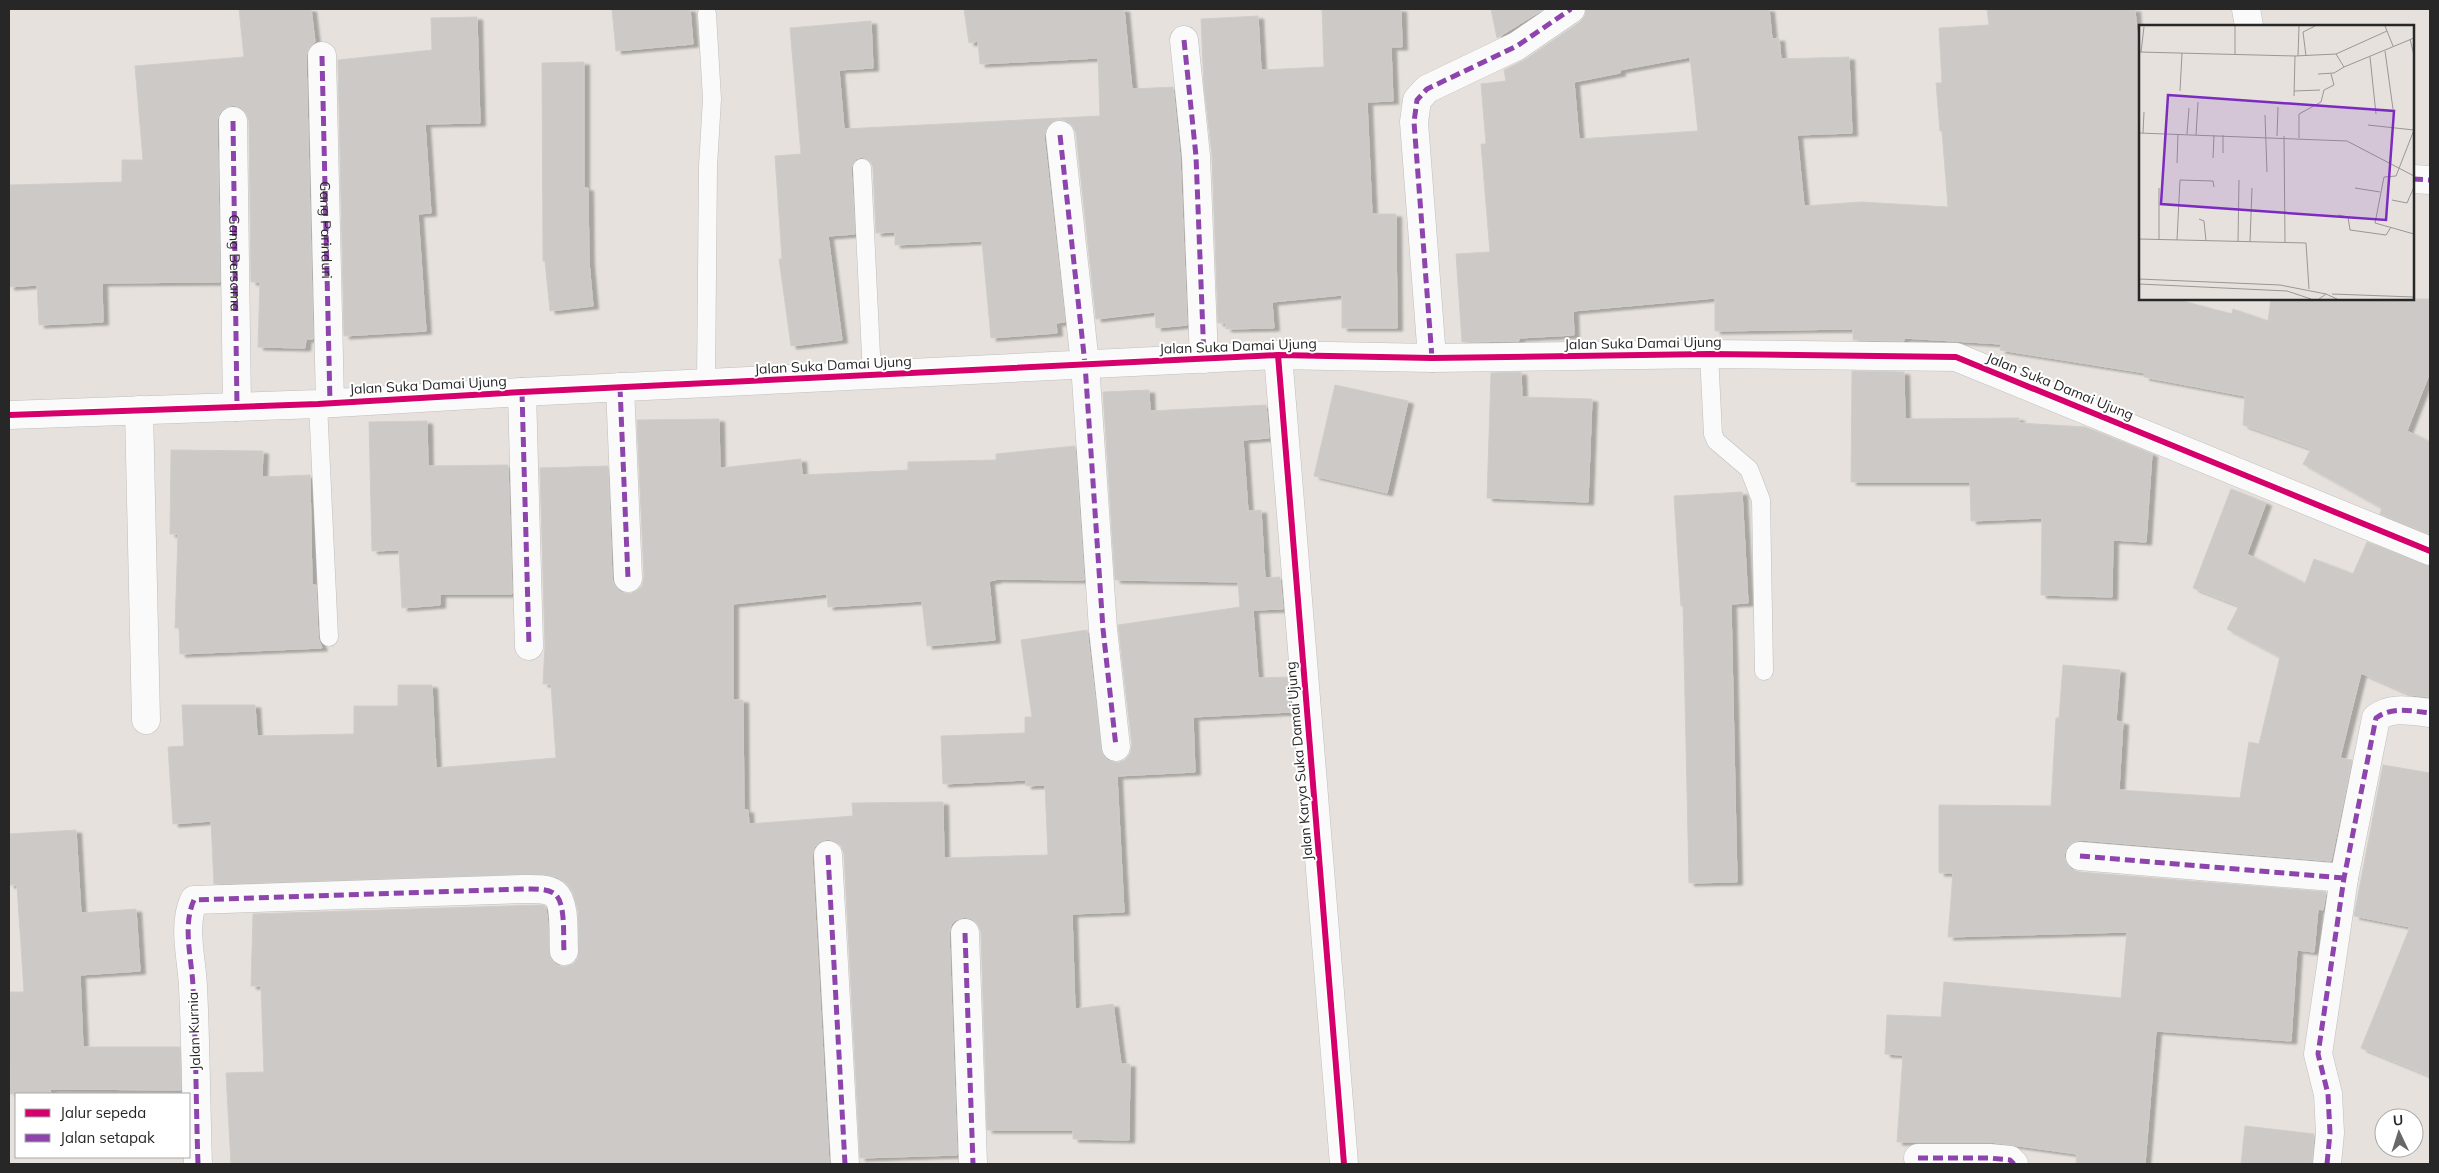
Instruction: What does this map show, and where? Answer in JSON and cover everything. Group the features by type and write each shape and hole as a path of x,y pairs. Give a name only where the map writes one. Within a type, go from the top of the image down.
{"street":[{"path":"1432,358 1414,122 1417,100 1427,89 1517,46 1571,9"},
{"path":"2246,9 2249,25"},
{"path":"1184,40 1196,156 1204,359"},
{"name":"Gang Parinduri","path":"322,56 324,404"},
{"name":"Gang Bersama","path":"233,121 237,407"},
{"path":"1060,135 1085,364 1103,629 1116,747"},
{"path":"2414,179 2430,180"},
{"name":"Jalan Suka Damai Ujung","path":"9,415 324,404 522,392 1278,355 1432,358 1709,354 1956,357 2430,551"},
{"name":"Jalan Karya Suka Damai Ujung","path":"1278,355 1344,1164"},
{"path":"620,387 628,578"},
{"path":"522,392 529,646"},
{"path":"139,410 146,720"},
{"path":"2327,1164 2330,1133 2328,1094 2318,1054 2344,878 2376,718 2385,711 2430,713"},
{"path":"828,856 845,1164"},
{"path":"2080,856 2344,878"},
{"name":"Jalan Kurnia","path":"198,1164 193,986 188,925 189,910 194,900 524,888 544,890 554,893 561,902 564,951"},
{"path":"965,933 973,1164"},
{"path":"1918,1158 1989,1158 2010,1160 2014,1164"}],"lane":[{"path":"706,383 708,166 712,99 707,14"},
{"path":"862,168 872,376"},
{"path":"1709,354 1713,434 1716,441 1749,469 1762,500 1764,671"},
{"path":"324,404 329,637"}],"building":[{"path":"239,9 311,9 315,42 309,48 306,56 313,339 306,339 305,348 258,347 260,282 251,282 249,121 246,113 240,107 233,105 225,108 219,114 217,121 220,282 102,283 103,322 39,325 37,285 9,287 9,185 122,182 122,160 143,160 135,66 244,57"},
{"path":"612,9 690,9 693,44 616,51"},
{"path":"964,9 1124,9 1132,89 1173,87 1180,157 1187,325 1156,328 1155,312 1096,319 1076,133 1072,125 1067,121 1059,119 1050,123 1044,137 1065,322 1056,323 1057,333 991,338 982,241 895,245 895,232 876,233 873,167 871,162 862,157 856,159 851,168 855,234 828,236 842,340 791,346 779,259 782,259 775,156 801,154 790,28 871,21 873,68 839,70 844,129 1100,116 1098,58 980,64 978,41 969,43"},
{"path":"1322,9 1401,9 1402,47 1391,47 1393,101 1367,102 1372,214 1396,214 1397,328 1342,328 1342,295 1272,302 1274,328 1226,329 1226,323 1218,323 1212,155 1204,86 1201,19 1258,16 1261,70 1324,67"},
{"path":"1491,9 1544,9 1497,38"},
{"path":"1586,9 1769,9 1772,39 1779,38 1781,59 1849,57 1852,133 1797,135 1804,206 1861,202 1948,207 1936,83 1942,83 1939,28 1989,25 1987,9 2135,9 2139,63 2139,300 2179,300 2232,314 2233,309 2268,321 2271,300 2430,299 2430,372 2407,431 2430,442 2430,534 2380,514 2382,508 2303,464 2311,449 2243,425 2245,396 2144,377 2145,373 2000,350 2001,344 1904,338 1904,341 1853,340 1853,329 1715,331 1715,298 1573,311 1574,335 1519,338 1519,341 1462,342 1456,254 1490,252 1481,144 1486,144 1481,84 1506,81 1504,70 1526,59 1580,22 1585,16","holes":["1690,57 1698,131 1579,139 1574,82 1620,73 1620,70"]},
{"path":"477,17 480,123 425,124 431,213 418,214 426,331 344,336 338,60 432,50 431,18"},
{"path":"584,62 584,188 588,188 589,262 593,306 550,311 545,261 543,261 542,63"},
{"path":"1852,371 1904,372 1905,419 2019,418 2019,423 2085,427 2152,454 2146,542 2113,540 2112,597 2041,595 2042,518 1971,521 1970,482 1851,482"},
{"path":"1521,372 1522,397 1592,399 1588,502 1487,498 1491,373"},
{"path":"1335,385 1408,401 1387,493 1314,476"},
{"path":"1149,390 1150,411 1266,405 1269,438 1243,440 1248,511 1261,510 1265,578 1280,577 1283,609 1253,610 1258,678 1289,677 1291,712 1193,717 1195,772 1117,776 1124,912 1072,914 1075,1009 1113,1004 1121,1064 1130,1064 1129,1140 1073,1139 1073,1130 987,1130 981,932 973,919 964,917 956,920 951,925 949,934 957,1155 860,1158 844,854 841,846 835,841 828,839 819,842 814,848 812,856 829,1164 231,1164 226,1073 264,1072 261,986 251,986 253,914 541,905 545,906 547,915 551,959 556,965 564,967 573,964 578,958 578,911 573,893 567,884 557,877 541,874 214,884 211,821 173,824 168,747 184,746 182,705 255,705 257,736 354,734 354,706 398,706 398,685 432,685 436,768 556,758 551,684 543,684 545,646 540,468 608,466 612,579 620,592 629,594 642,586 644,577 637,420 719,419 720,468 801,459 802,475 908,470 908,462 996,460 996,454 1075,446 1084,580 996,579 989,581 995,640 927,646 922,601 828,607 827,594 733,604 733,700 743,700 744,810 748,810 749,824 853,816 852,803 943,802 944,858 1048,855 1045,785 1026,786 1026,780 943,784 941,736 1025,733 1025,717 1032,717 1021,640 1087,630 1101,749 1104,757 1109,761 1117,763 1125,760 1130,754 1132,745 1118,625 1240,607 1238,582 1115,580 1103,392"},
{"path":"427,421 428,466 508,465 512,594 440,594 440,605 402,608 399,550 372,551 369,422"},
{"path":"171,450 263,451 262,477 310,475 312,585 316,585 318,638 322,648 180,654 179,628 175,628 178,534 170,534"},
{"path":"2231,489 2266,503 2247,554 2305,584 2314,559 2353,574 2367,542 2430,566 2430,697 2411,695 2361,673 2340,758 2352,760 2331,861 2081,840 2067,847 2064,855 2071,869 2079,872 2326,892 2323,910 2318,909 2314,952 2297,950 2291,1041 2156,1031 2145,1164 2076,1164 2077,1154 1990,1142 1897,1142 1903,1055 1885,1054 1887,1015 1941,1017 1944,982 2121,998 2127,932 1948,937 1953,873 1939,873 1939,805 2051,806 2056,718 2059,718 2063,665 2120,670 2116,721 2123,722 2119,790 2240,798 2249,742 2259,744 2280,657 2227,629 2239,606 2193,588"},
{"path":"1742,492 1748,603 1731,604 1737,882 1689,883 1683,606 1681,606 1674,496"},
{"path":"2383,765 2430,773 2430,1076 2361,1048 2410,927 2354,916"},
{"path":"76,830 81,913 136,909 140,971 80,975 83,1047 180,1047 181,1090 50,1089 51,1093 10,1094 9,992 24,992 17,885 9,885 9,834"},
{"path":"2245,1126 2314,1134 2312,1164 2241,1164"}],"marked path":[{"path":"1432,358 1414,122 1417,100 1427,89 1517,46 1571,9"},
{"path":"1184,40 1196,156 1204,359"},
{"path":"322,56 330,403"},
{"path":"233,121 237,407"},
{"path":"1060,135 1085,364 1103,629 1116,747"},
{"path":"2414,179 2430,180"},
{"path":"620,387 628,578"},
{"path":"522,392 529,646"},
{"path":"2327,1164 2330,1133 2328,1094 2318,1054 2344,878 2376,718 2382,714 2395,711 2430,713"},
{"path":"828,855 845,1164"},
{"path":"2080,856 2344,878"},
{"path":"198,1164 194,1009 188,932 190,910 194,900 524,889 544,890 552,892 559,898 563,921 564,951"},
{"path":"965,933 973,1164"},
{"path":"1918,1158 1989,1158 2010,1160 2014,1164"}],"cycle path":[{"path":"9,415 318,404 522,392 1278,355 1432,358 1709,354 1956,357 2430,551"},
{"path":"1278,355 1344,1164"}]}
